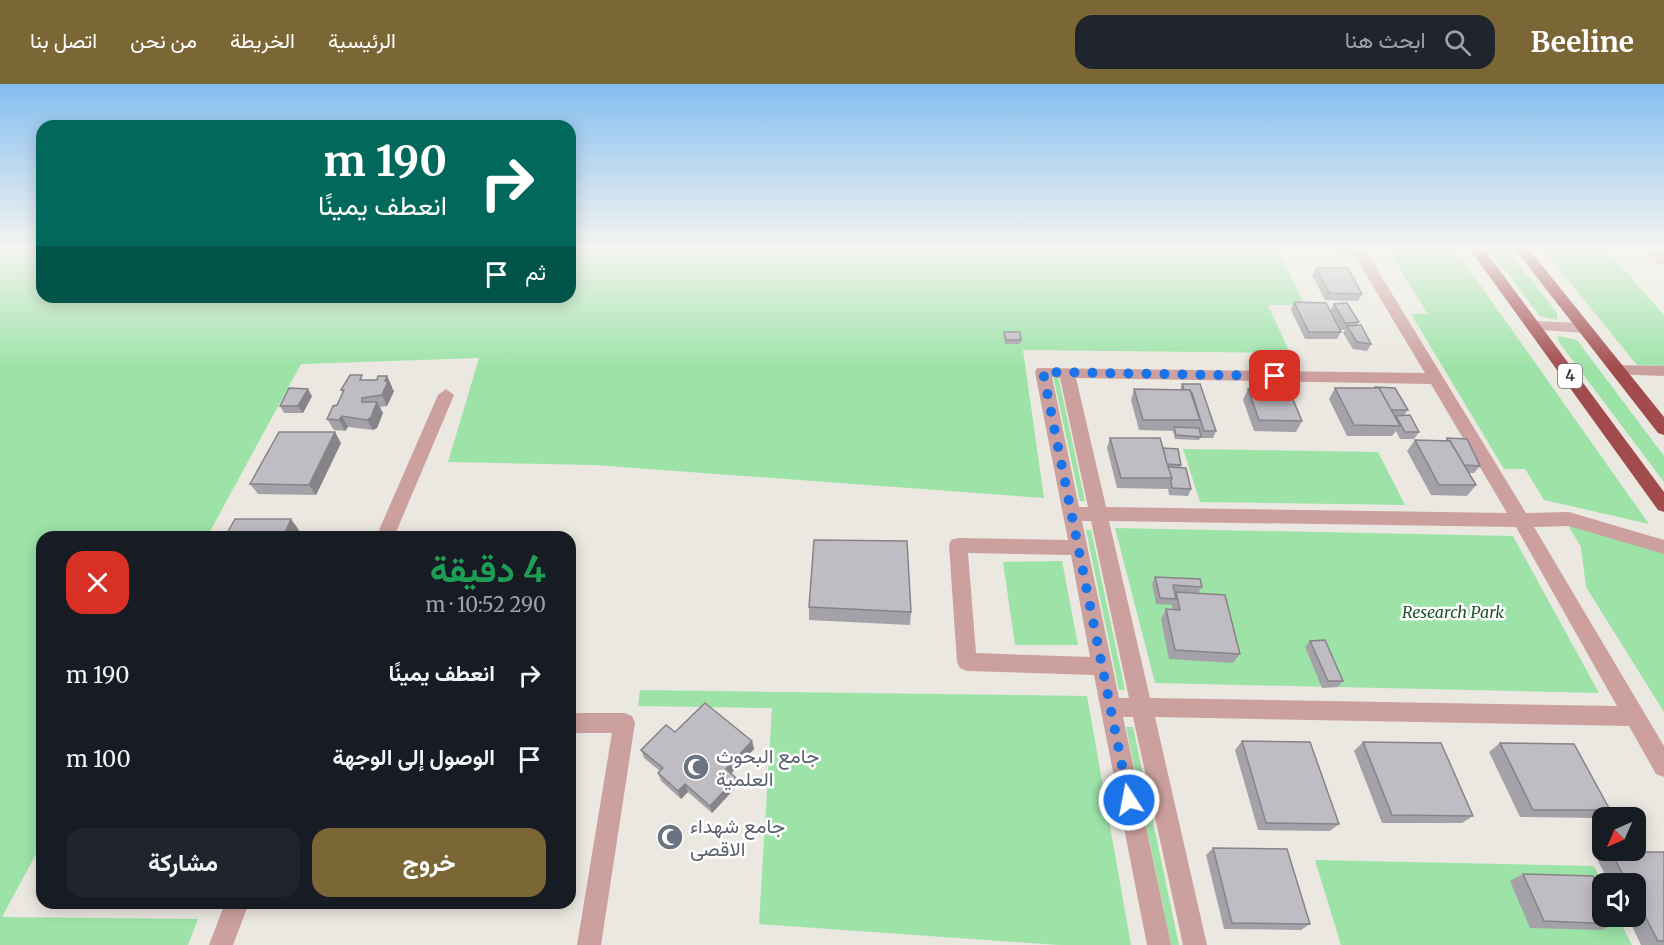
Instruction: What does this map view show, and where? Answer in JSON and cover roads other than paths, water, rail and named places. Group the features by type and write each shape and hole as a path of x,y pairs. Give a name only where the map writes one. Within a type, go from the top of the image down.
{"highway":[{"name":"4","path":"1505,288 1664,505"},
{"name":"4","path":"1553,288 1664,429"}],"street":[{"path":"1382,288 1521,520 1664,767"},
{"path":"1533,326 1584,328"},
{"path":"1618,370 1664,371"},
{"path":"1159,945 1043,372 1437,379"},
{"path":"1067,373 1195,945"},
{"path":"388,531 446,395"},
{"path":"1073,514 1569,519 1664,547"},
{"path":"1079,548 958,545 967,662 1102,666"},
{"path":"1110,707 1634,716"},
{"path":"576,723 624,723 589,945"},
{"path":"220,945 235,909"}],"place":[{"name":"جامع البحوث العلمية","path":"696,767"},
{"name":"جامع شهداء الاقصى","path":"670,837"}],"park label":[{"name":"Research Park","path":"1453,612"}]}
